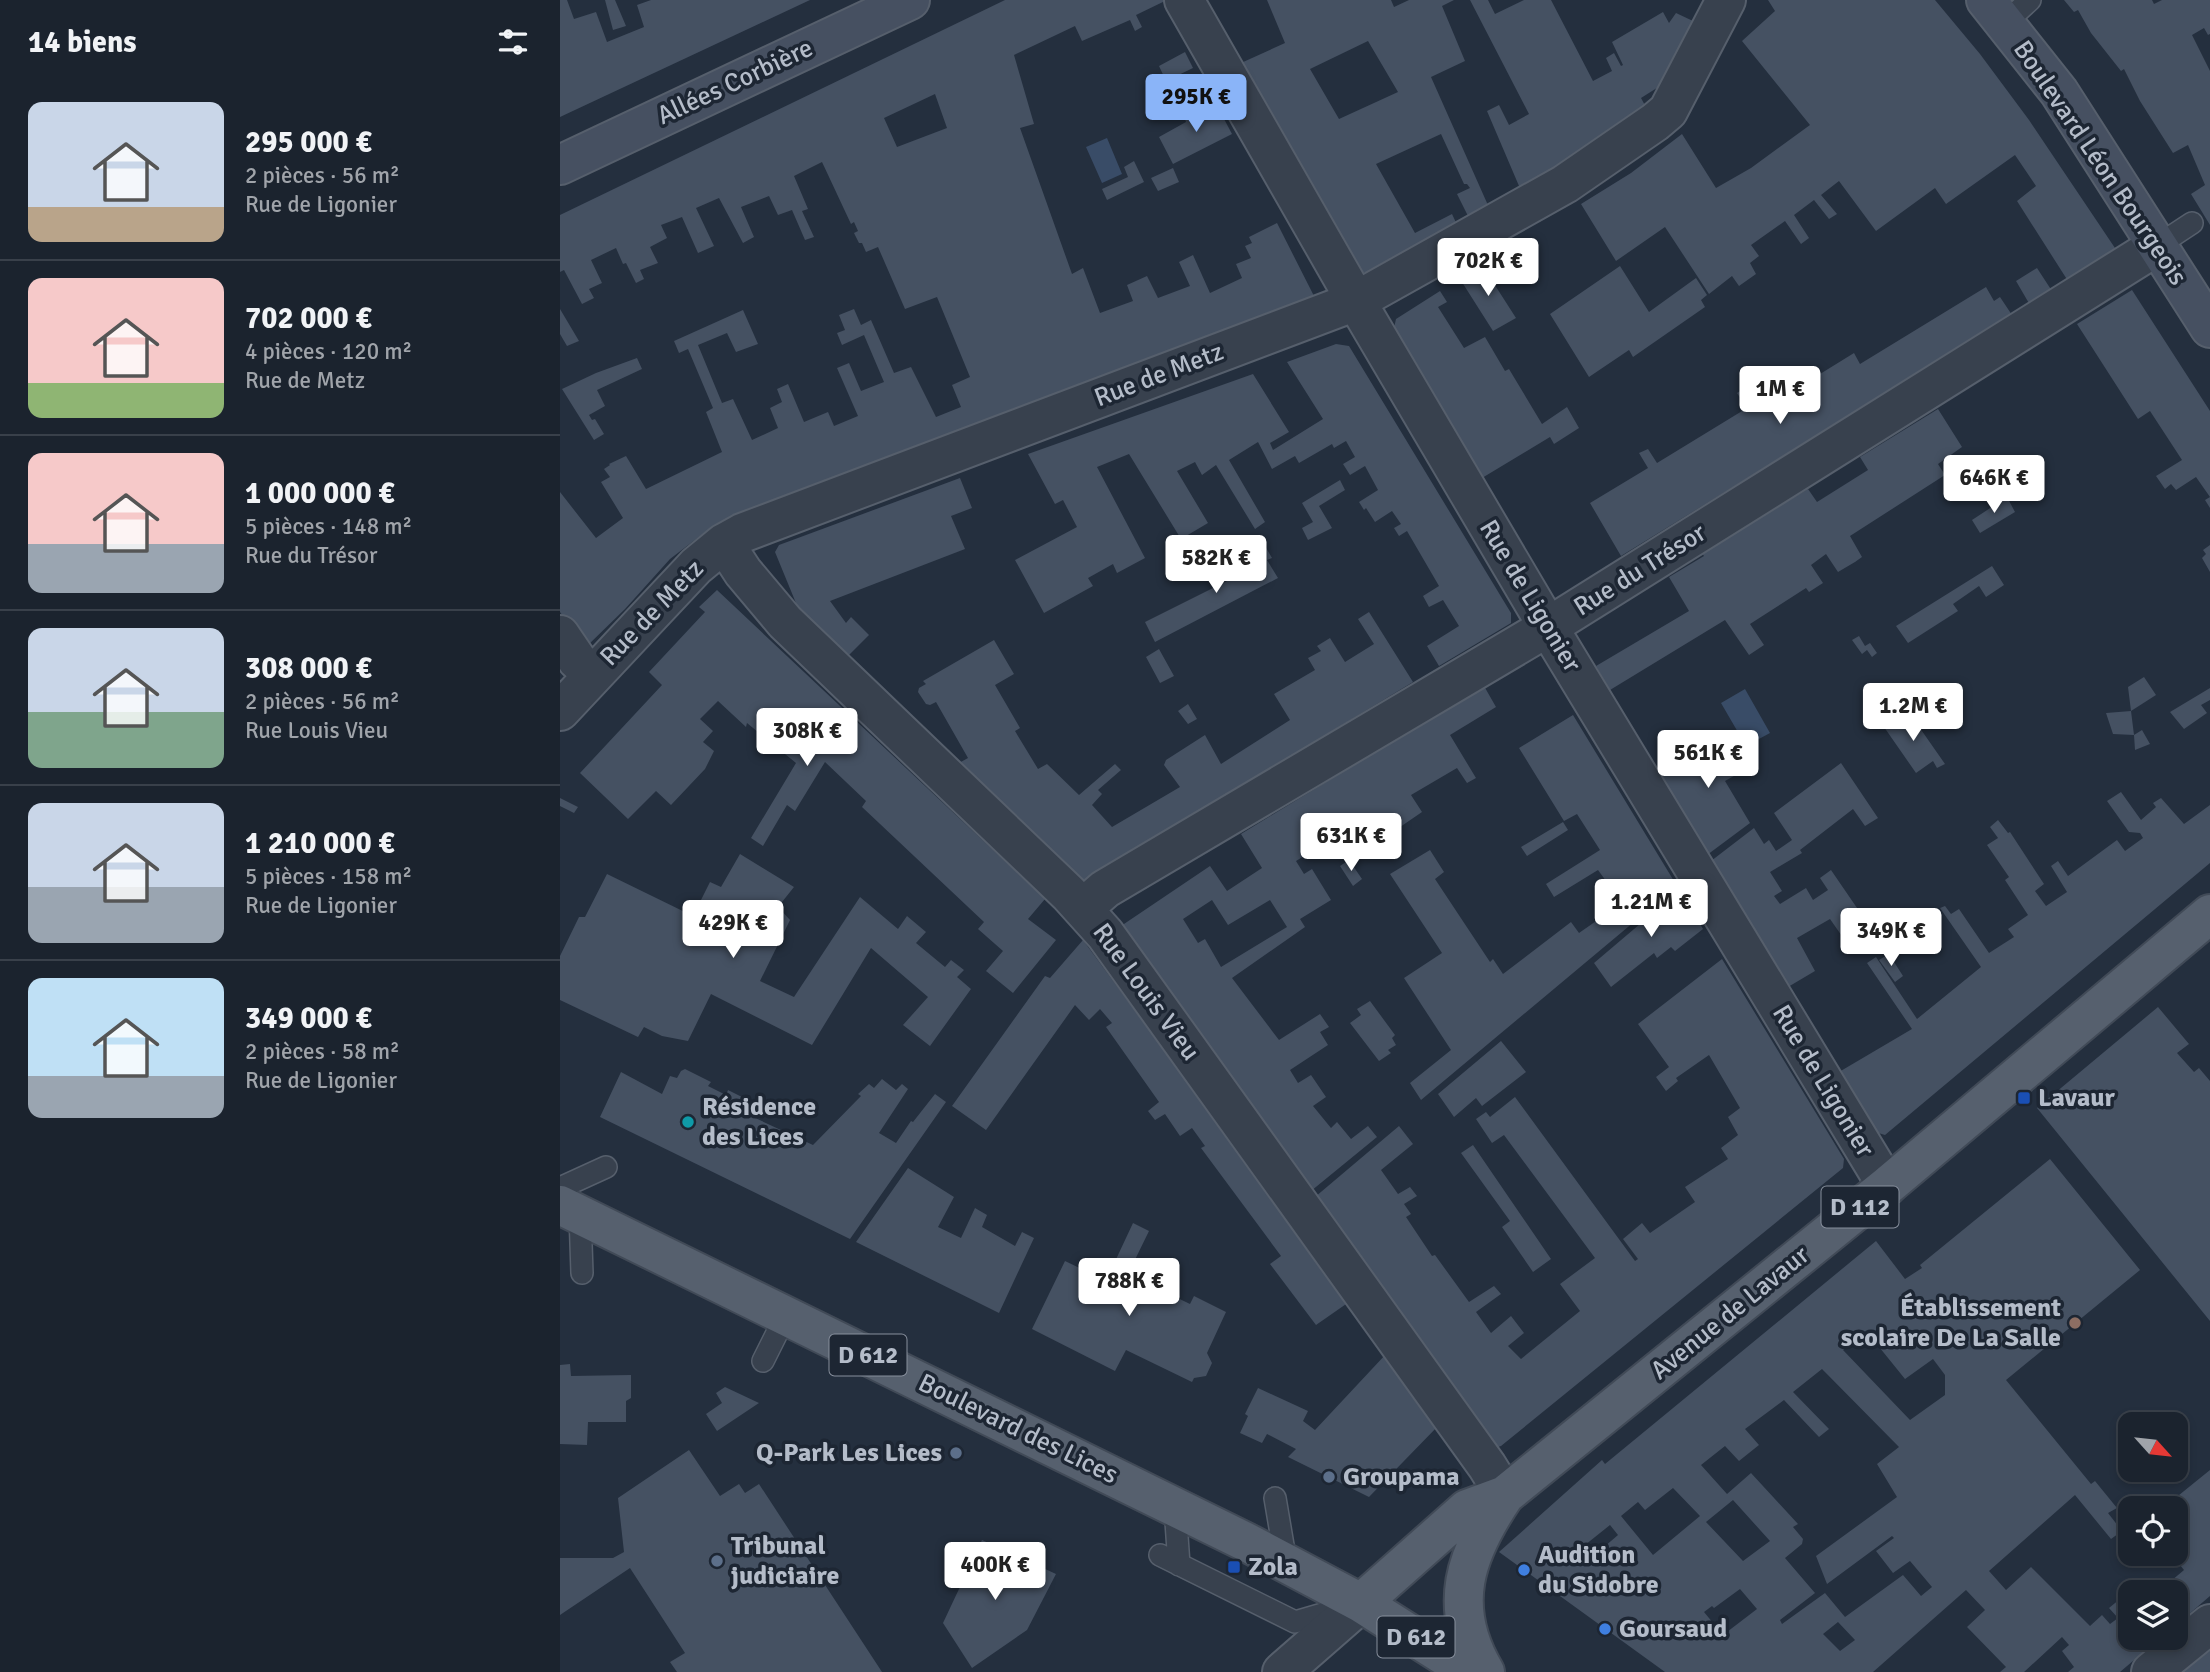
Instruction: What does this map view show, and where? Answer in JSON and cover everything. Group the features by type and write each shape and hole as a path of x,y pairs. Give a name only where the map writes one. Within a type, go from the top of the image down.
{"main road":[{"name":"Avenue de Lavaur","path":"1485,1672 1466,1631 1463,1608 1465,1584 1479,1540 1489,1518 1505,1495 1887,1186 2210,914"},
{"name":"Boulevard des Lices","path":"567,1202 786,1315 1175,1507 1361,1603"},
{"name":"Avenue de Lavaur","path":"1361,1603 1467,1509 1505,1495"},
{"name":"D 612","path":"1361,1603 1470,1672"}],"street":[{"name":"Allées Corbière","path":"560,165 910,0"},
{"name":"Rue de Ligonier","path":"1184,0 1356,301 1548,627 1887,1186"},
{"name":"Rue de Metz","path":"560,711 696,566 724,543 765,523 1356,301 1565,184 1668,111 1726,0"},
{"name":"Boulevard Léon Bourgeois","path":"2007,8 2210,328"},
{"name":"Rue du Trésor","path":"1083,908 1105,889 1548,627 2157,246"},
{"name":"Rue Louis Vieu","path":"724,543 743,572 785,622 1083,908 1137,979 1487,1466 1505,1495"},
{"path":"560,635 577,660 593,675"},
{"path":"1282,1672 1361,1603"},
{"path":"2151,1672 2210,1624"}],"lane":[{"path":"2157,246 2192,223"},
{"path":"582,1273 567,1202 606,1167"},
{"path":"763,1361 786,1315"},
{"path":"1275,1497 1286,1563"},
{"path":"1175,1507 1179,1565"},
{"path":"1160,1555 1295,1622 1361,1603"}],"water":[{"path":"1107,138 1122,174 1102,183 1086,147"},
{"path":"1745,689 1770,733 1746,746 1721,703"}],"building":[{"path":"560,0 567,0 574,19 596,12 607,42 644,27 637,5 651,0 810,0 560,117"},
{"path":"605,0 615,0 626,26 613,30"},
{"path":"1005,0 1167,0 1136,15 1142,27 1135,31 1130,20 1082,41 1075,26 1014,55 1034,124 1020,128 1072,274 1083,268 1100,313 1133,301 1127,285 1147,276 1158,298 1190,286 1179,262 1193,255 1210,293 1242,278 1236,264 1251,258 1245,246 1252,243 1249,237 1277,223 1315,298 713,526 670,559 585,648 560,612 560,492 596,538 623,518 601,482 610,477 604,469 609,464 626,456 646,489 722,452 706,412 713,408 688,349 679,353 674,341 743,310 758,344 736,352 727,333 698,345 722,403 733,399 752,440 778,428 770,408 782,402 777,389 788,384 804,422 828,412 834,426 858,416 837,368 849,363 861,391 884,382 864,335 842,345 837,333 845,330 839,315 854,309 861,325 871,320 894,373 911,367 936,417 961,407 952,385 970,377 937,297 905,309 878,247 866,252 862,243 859,243 854,233 858,231 854,222 851,224 822,162 794,176 808,209 802,211 814,237 805,240 792,210 778,215 769,196 741,207 754,237 743,243 719,198 696,208 714,246 698,253 682,217 661,225 667,238 650,247 658,263 640,270 644,279 636,283 616,248 591,260 602,283 589,289 594,298 582,304 564,270 560,272 560,215","holes":["935,94 947,128 897,147 884,118"]},
{"path":"1267,0 1391,0 1394,7 1409,0 1454,0 1442,6 1465,61 1431,77 1491,212 1471,222 1457,194 1470,188 1464,184 1441,134 1376,164 1415,233 1452,214 1459,229 1371,274 1362,272 1241,63 1285,43","holes":["1368,41 1398,92 1339,119 1310,69"]},
{"path":"1470,0 1488,0 1495,14 1524,0 1551,0 1593,81 1612,71 1606,58 1614,53 1621,66 1623,65 1612,42 1663,12 1669,23 1676,13 1693,21 1660,86 1641,98 1647,109 1522,193 1487,111 1499,105 1509,125 1529,114"},
{"path":"1768,0 1935,0 1980,54 2029,120 2117,251 2068,281 2017,201 2036,186 2015,155 1946,204 1935,188 1876,231 1839,181 1821,195 1837,214 1829,219 1814,200 1794,215 1809,238 1801,244 1785,221 1751,245 1759,256 1750,263 1756,274 1739,286 1732,276 1709,294 1665,227 1616,261 1581,204 1631,173 1682,134 1716,188 1751,168 1810,125 1742,41 1775,11"},
{"path":"2064,0 2152,0 2154,4 2162,0 2210,0 2210,34 2208,35 2204,28 2192,35 2210,71 2210,225 2191,194 2205,185 2188,145 2173,153 2140,101 2124,69 2121,71 2091,33 2078,10 2074,12"},
{"path":"1185,52 1193,68 1166,81 1159,66"},
{"path":"1215,102 1232,134 1173,164 1159,137"},
{"path":"1134,161 1144,182 1107,200 1102,189 1128,177 1124,167"},
{"path":"1173,168 1179,182 1158,191 1151,178"},
{"path":"1482,265 1516,318 1493,331 1460,279"},
{"path":"1620,266 1649,312 1696,278 1707,295 1701,300 1705,307 1633,357 1629,350 1589,377 1550,314"},
{"path":"2037,268 2052,291 2030,305 2016,281"},
{"path":"1986,287 1994,301 2000,297 2012,315 1621,556 1590,503 1648,468 1639,453 1648,449 1657,463 1747,408 1737,393 1751,384 1765,408 1854,353 1860,364"},
{"path":"2132,290 2210,411 2210,497 2196,477 2176,490 2171,484 2165,489 2156,476 2182,460 2150,411 2138,419 2077,324"},
{"path":"1440,291 1447,302 1438,307 1464,348 1485,337 1505,371 1509,369 1542,424 1567,407 1579,428 1554,444 1550,437 1482,478 1394,328 1396,319"},
{"path":"560,309 579,341 567,346 560,334"},
{"path":"1336,344 1349,346 1511,613 1511,623 1439,666 1427,646 1459,626 1443,600 1429,607 1423,596 1439,586 1407,531 1399,536 1394,528 1401,524 1392,511 1375,522 1359,502 1378,490 1365,466 1350,475 1343,464 1355,457 1346,441 1334,448 1332,444 1299,463 1295,456 1272,469 1258,442 1229,460 1265,522 1255,529 1216,465 1202,475 1195,462 1177,471 1208,523 1181,539 1129,454 1097,467 1145,558 1117,573 1113,564 1088,578 1093,586 1044,613 1015,560 1077,527 1063,500 1055,504 1028,454 1253,374 1289,432 1270,443 1273,450 1323,419 1287,362"},
{"path":"637,358 642,369 597,390 605,406 589,415 592,420 595,419 604,434 594,440 562,389"},
{"path":"1938,409 1962,447 1938,464 1945,475 1850,536 1862,557 1855,562 1838,572 1826,554 1811,565 1823,583 1809,592 1806,588 1750,624 1764,645 1749,655 1725,620 1610,690 1596,666 1689,611 1669,577 1704,556 1702,553 1808,489 1817,502 1868,470 1860,457"},
{"path":"960,478 972,508 951,516 965,549 830,601 846,623 851,617 869,635 848,656 798,608 775,552 779,545"},
{"path":"1340,480 1345,490 1319,506 1332,528 1308,540 1302,528 1313,522 1302,503"},
{"path":"2007,497 2015,512 1980,533 1972,520"},
{"path":"2210,545 2210,572 2202,558 2206,554 2203,550"},
{"path":"1265,546 1272,558 1267,560 1278,578 1155,642 1145,622 1239,575 1232,564"},
{"path":"1992,566 2004,585 1986,597 1979,586 1953,604 1958,611 1908,643 1896,626"},
{"path":"717,590 1045,899 1028,919 1056,940 1013,993 986,971 1003,951 978,929 984,922 862,807 866,801 825,762 795,811 787,805 763,846 751,838 796,763 747,723 746,727 718,701 700,719 713,731 703,742 714,751 705,769 671,805 656,791 628,819 580,773 662,685 649,672 705,612 699,607"},
{"path":"1369,612 1413,682 1086,880 1079,878 959,763 968,758 936,702 926,704 918,692 919,688 926,684 923,681 994,640 1014,674 995,685 1020,728 1015,731 1038,769 1047,764 1079,795 1115,764 1121,770 1098,790 1102,794 1092,805 1112,827 1180,787 1164,765 1166,760 1205,735 1221,764 1290,720 1274,694 1315,670 1308,658 1321,651 1317,646 1330,638 1345,662 1374,644 1358,619"},
{"path":"1859,636 1865,646 1870,643 1877,653 1872,657 1867,650 1862,654 1852,640"},
{"path":"1159,649 1174,676 1160,683 1146,657"},
{"path":"2144,677 2156,695 2131,711 2128,687"},
{"path":"1484,686 1496,707 1450,735 1476,778 1467,783 1457,768 1411,795 1422,812 1387,836 1375,817 1360,826 1363,831 1352,838 1344,825 1322,838 1325,843 1296,861 1304,874 1312,869 1331,900 1300,919 1305,927 1232,978 1279,1040 1320,1014 1329,1027 1320,1032 1328,1045 1290,1070 1298,1083 1311,1075 1326,1097 1313,1106 1331,1128 1337,1122 1351,1139 1368,1126 1377,1137 1311,1191 1121,926 1210,866 1227,891 1262,868 1241,834","holes":["1212,900 1228,925 1270,900 1287,927 1221,967 1205,939 1198,943 1183,919"]},
{"path":"2210,688 2210,700 2201,705 2207,713 2184,729 2170,712"},
{"path":"1188,704 1197,719 1188,724 1178,711"},
{"path":"1908,711 1945,764 1937,768 1933,761 1916,773 1884,727"},
{"path":"2131,711 2134,735 2113,734 2106,713"},
{"path":"1573,715 1677,886 1421,1100 1410,1083 1451,1050 1404,978 1442,953 1390,874 1430,850 1444,872 1435,879 1490,962 1493,959 1503,974 1571,922 1579,933 1622,903 1598,870 1554,897 1546,884 1600,850 1577,814 1564,821 1519,748"},
{"path":"2142,730 2150,744 2135,750 2134,735"},
{"path":"1726,731 1748,768 1725,781 1750,823 1707,855 1656,769"},
{"path":"1841,763 1878,818 1865,826 1853,809 1800,850 1802,853 1770,872 1782,891 1774,896 1780,904 1806,888 1813,900 1828,890 1820,878 1831,870 1868,924 1869,939 1851,949 1830,919 1797,938 1815,971 1788,987 1711,861 1754,828 1764,844 1769,840 1776,851 1792,840 1774,813"},
{"path":"2121,792 2141,820 2156,807 2153,803 2161,798 2184,824 2210,805 2210,863 1885,1135 1875,1132 1839,1072 1912,1029 1867,963 1876,957 1917,1019 1981,967 1940,908 1945,906 1951,914 1959,909 1989,953 2014,937 2008,929 2028,915 2005,880 2009,877 1987,845 1998,838 1990,827 1998,820 2008,833 2010,832 2044,884 2035,891 2046,906 2067,892 2051,866 2058,861 2068,876 2117,840 2125,851 2143,838 2140,833 2129,832 2107,801"},
{"path":"560,798 578,807 574,813 560,806"},
{"path":"1563,822 1568,830 1527,856 1521,847"},
{"path":"740,854 794,887 778,907 790,920 760,981 794,997 860,897 898,929 907,916 926,932 916,943 945,967 951,960 964,970 957,977 971,989 930,1046 903,1025 928,997 871,948 812,1045 711,994 688,1041 662,1036 644,1027 638,1037 560,1000 560,956 579,917 585,917 607,874 693,916 710,882 721,887"},
{"path":"1349,860 1362,879 1353,886 1340,866"},
{"path":"1680,890 1703,929 1675,951 1671,947 1657,958 1654,953 1611,987 1594,963"},
{"path":"1083,940 1349,1302 1316,1325 1270,1264 1281,1256 1201,1148 1205,1146 1192,1128 1180,1136 1165,1114 1155,1120 1148,1111 1159,1102 1106,1027 1112,1023 1100,1009 1089,1020 1075,1005 986,1130 952,1106 1045,976 1050,978"},
{"path":"1889,954 1903,976 1895,982 1879,960"},
{"path":"1722,959 1844,1159 1843,1168 1498,1447 1315,1197 1399,1126 1413,1144 1381,1170 1398,1194 1410,1187 1417,1196 1404,1204 1411,1214 1406,1217 1432,1256 1435,1255 1469,1302 1494,1286 1501,1294 1476,1312 1491,1333 1511,1316 1524,1333 1508,1346 1521,1359 1580,1311 1560,1284 1595,1258 1504,1135 1492,1143 1476,1119 1486,1112 1490,1117 1515,1097 1635,1261 1638,1259 1623,1239 1642,1223 1650,1233 1695,1202 1685,1187 1728,1159 1721,1148 1738,1135 1728,1117 1740,1108 1709,1055 1676,1078 1678,1081 1666,1091 1656,1077 1669,1067 1638,1024"},
{"path":"1370,1001 1395,1035 1392,1038 1396,1045 1388,1050 1391,1053 1379,1061 1350,1023 1361,1015 1357,1009"},
{"path":"2158,1007 2189,1044 2177,1053 2194,1072 2199,1068 2210,1081 2210,1321 2037,1108"},
{"path":"1501,1041 1526,1072 1482,1106 1476,1098 1454,1117 1438,1094"},
{"path":"685,1069 711,1082 708,1086 726,1095 728,1090 754,1103 755,1110 751,1116 813,1145 861,1096 858,1094 869,1084 874,1088 882,1079 896,1090 902,1084 908,1089 879,1133 896,1143 935,1094 946,1102 850,1239 600,1117 621,1072 662,1094 670,1076 677,1078"},
{"path":"1473,1145 1551,1259 1533,1272 1502,1227 1510,1221 1461,1153"},
{"path":"2050,1159 2140,1270 2006,1380 2091,1484 2095,1481 2117,1508 2108,1513 2118,1526 2118,1534 2111,1539 2075,1495 1989,1571 2006,1590 2031,1567 2090,1626 2102,1615 2110,1624 2118,1618 2118,1650 2146,1650 2120,1672 2068,1672 2074,1667 2062,1651 2069,1645 2062,1637 2024,1672 2000,1672 2006,1667 1967,1627 1985,1610 1966,1590 1873,1672 1665,1672 1499,1552 1602,1460 1605,1464 1876,1241 1905,1279 1922,1268 1920,1265","holes":["1867,1332 1905,1379 1933,1359 1945,1375 1945,1395 1910,1420 1843,1350","1822,1369 1899,1447 1877,1464 1897,1497 1816,1556 1827,1584 1892,1536 1894,1538 1876,1551 1893,1573 1910,1561 1932,1587 1921,1596 1903,1575 1845,1617 1825,1593 1782,1624 1780,1620 1815,1593 1785,1558 1802,1544 1803,1539 1793,1527 1798,1524 1751,1473 1727,1494 1701,1465 1725,1446 1739,1461 1759,1445 1745,1429 1784,1400 1819,1437 1829,1429 1793,1392","1673,1488 1700,1516 1653,1555 1621,1516 1638,1502 1645,1510","1733,1500 1770,1541 1743,1561 1706,1522","1610,1525 1618,1535 1597,1553 1587,1557 1580,1549","1740,1589 1757,1609 1723,1635 1704,1612 1712,1606 1714,1608","1838,1622 1855,1640 1840,1651 1823,1634"]},
{"path":"908,1168 954,1197 938,1227 961,1238 975,1208 987,1215 982,1227 1015,1246 1022,1232 1034,1238 999,1313 856,1242"},
{"path":"1133,1223 1149,1231 1128,1274 1190,1304 1194,1296 1226,1312 1207,1353 1212,1363 1206,1376 1194,1378 1192,1382 1126,1350 1115,1371 1032,1329 1065,1261 1111,1283 1116,1272 1111,1270"},
{"path":"1386,1354 1438,1426 1369,1497 1288,1457 1296,1449 1267,1434 1262,1443 1240,1433 1248,1416 1245,1414 1258,1388 1308,1411 1303,1421 1315,1430"},
{"path":"570,1364 571,1376 631,1375 631,1398 626,1401 626,1422 588,1422 587,1445 560,1444 560,1365"},
{"path":"725,1387 759,1403 717,1431 706,1414 722,1403 716,1393"},
{"name":"Tribunal judiciaire","path":"689,1450 720,1496 739,1484 745,1493 759,1484 882,1672 677,1672 670,1662 685,1653 630,1568 560,1615 560,1558 613,1558 624,1552 618,1498"},
{"path":"2210,1470 2210,1596 2188,1615 2188,1580 2172,1580 2184,1570 2181,1566 2188,1566 2188,1496 2178,1496"},
{"path":"982,1540 1056,1574 1027,1630 972,1668 943,1623"},
{"path":"2118,1601 2118,1618 2109,1608"},
{"path":"2210,1639 2210,1672 2170,1672"}],"place":[{"name":"Lavaur","path":"2024,1098"},
{"name":"Résidence des Lices","path":"688,1122"},
{"name":"Établissement scolaire De La Salle","path":"2075,1323"},
{"name":"Q-Park Les Lices","path":"956,1453"},
{"name":"Groupama","path":"1329,1477"},
{"name":"Tribunal judiciaire","path":"717,1561"},
{"name":"Zola","path":"1234,1567"},
{"name":"Audition du Sidobre","path":"1524,1570"},
{"name":"Goursaud","path":"1605,1629"}]}
